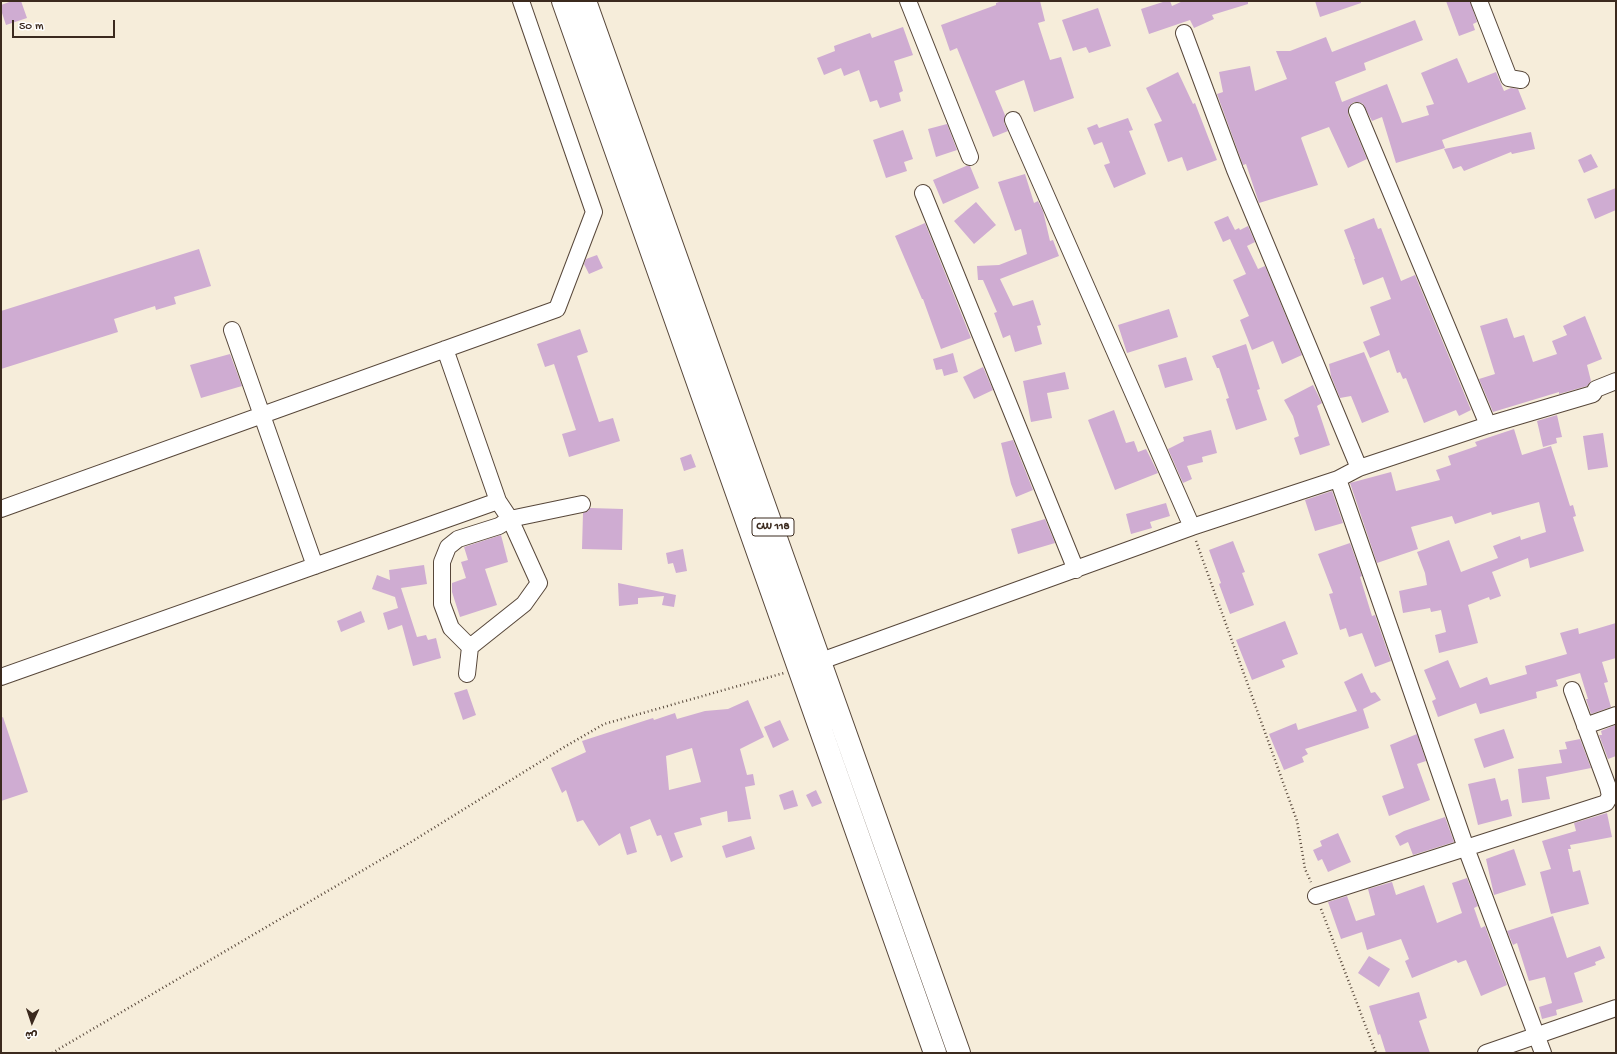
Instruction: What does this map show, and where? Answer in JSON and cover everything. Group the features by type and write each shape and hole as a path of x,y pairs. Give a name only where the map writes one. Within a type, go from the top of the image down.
{"highway":[{"name":"CW 118","path":"563,1 935,1053"},
{"name":"CW 118","path":"586,1 959,1053"}],"street":[{"path":"1,508 557,309 594,212 521,1"},
{"path":"908,1 970,157"},
{"path":"1479,1 1509,78 1521,80"},
{"path":"1184,33 1235,170 1359,468"},
{"path":"1357,111 1488,425"},
{"path":"1013,120 1192,528"},
{"path":"923,193 1076,570"},
{"path":"232,330 315,566"},
{"path":"445,349 498,501 510,520 540,583 524,604 470,646 467,674"},
{"path":"821,661 1192,528 1338,479 1359,468 1488,425 1593,394 1596,389 1616,381"},
{"path":"1338,479 1466,848 1543,1053"},
{"path":"1,677 498,501"},
{"path":"470,646 451,628 442,604 442,562 448,547 458,539 499,526 510,520 582,504"},
{"path":"1316,896 1606,803 1610,796 1608,787 1572,690"},
{"path":"1585,726 1616,715"},
{"path":"1486,1053 1537,1037 1616,1008"}],"path":[{"path":"1192,528 1296,821 1305,869 1376,1053"},
{"path":"52,1053 412,842 561,749 604,724 799,668"}],"building":[{"path":"12,1 21,1 27,18 6,25 1,10 1,5"},
{"path":"1002,1 1040,1 1045,21 1038,23 1050,60 1061,57 1074,98 1034,112 1024,80 995,91 1005,115 1004,123 1008,131 993,137 957,48 950,51 941,25 996,5 996,3"},
{"path":"1170,1 1172,6 1183,1 1248,1 1248,4 1212,15 1214,19 1194,28 1190,20 1149,34 1141,9"},
{"path":"1315,1 1361,1 1361,3 1320,17"},
{"path":"1446,1 1470,1 1477,22 1473,24 1475,30 1459,36"},
{"path":"1098,8 1111,46 1089,53 1086,47 1073,51 1062,20"},
{"path":"1415,20 1423,40 1364,63 1366,70 1335,82 1342,102 1387,84 1402,123 1429,115 1426,106 1434,104 1421,73 1457,58 1468,83 1496,72 1504,91 1511,88 1518,89 1526,109 1442,140 1445,148 1396,163 1382,117 1372,121 1363,104 1354,102 1349,106 1348,114 1367,159 1348,168 1329,127 1302,137 1301,138 1318,185 1259,203 1246,164 1243,165 1217,94 1223,92 1219,72 1250,66 1255,91 1287,79 1276,51 1290,51 1326,37 1332,52"},
{"path":"903,27 913,55 894,61 903,91 899,93 901,101 880,108 877,100 870,102 859,70 844,76 841,68 824,75 817,58 835,51 834,46 870,33 872,38"},
{"path":"1178,72 1193,104 1195,103 1217,160 1187,171 1182,157 1168,162 1154,124 1162,121 1146,88"},
{"path":"1128,118 1133,130 1129,131 1146,174 1114,188 1104,165 1110,163 1102,142 1094,145 1087,128 1097,124 1099,128"},
{"path":"947,124 957,150 936,157 928,129"},
{"path":"903,130 913,159 904,162 907,171 886,178 873,140"},
{"path":"1531,132 1535,149 1512,154 1511,152 1464,171 1461,166 1453,169 1444,149"},
{"path":"1591,154 1598,167 1584,173 1578,160"},
{"path":"966,166 970,166 979,188 943,204 933,180"},
{"path":"1025,174 1034,203 1038,201 1043,211 1050,241 1053,240 1059,256 1000,279 1013,306 1033,300 1041,325 1037,326 1042,344 1015,352 1010,335 1003,338 994,313 997,312 983,280 978,280 977,266 999,265 1027,254 1021,229 1015,231 998,182"},
{"path":"1616,188 1616,210 1595,219 1587,199"},
{"path":"976,202 996,225 974,244 954,221"},
{"path":"1228,216 1235,230 1239,228 1240,230 1248,226 1255,242 1247,246 1258,269 1265,266 1302,355 1282,364 1273,341 1252,350 1240,320 1249,316 1233,280 1246,274 1230,239 1223,242 1214,222"},
{"path":"1374,218 1378,229 1381,228 1401,281 1415,275 1471,410 1459,416 1456,410 1424,423 1406,378 1403,379 1400,372 1397,373 1389,350 1370,358 1363,342 1380,335 1370,307 1391,299 1383,277 1363,285 1344,230"},
{"path":"925,223 971,338 941,349 923,299 895,236"},
{"path":"199,249 211,286 174,297 176,304 156,310 155,306 114,319 118,332 1,369 1,311"},
{"path":"597,255 603,268 589,274 584,264 586,259"},
{"path":"1169,309 1178,337 1127,353 1118,325"},
{"path":"1585,316 1602,359 1587,365 1591,381 1587,386 1559,394 1559,392 1493,412 1479,379 1495,374 1480,326 1507,318 1514,338 1524,335 1533,362 1557,354 1552,341 1567,335 1563,326"},
{"path":"580,329 588,352 577,356 599,422 613,418 620,441 569,457 562,434 576,430 554,364 545,367 537,344"},
{"path":"1246,344 1260,389 1257,390 1267,420 1236,430 1226,399 1229,398 1219,368 1217,368 1212,356"},
{"path":"1364,352 1389,412 1362,423 1351,396 1340,398 1331,376 1329,364"},
{"path":"953,353 958,372 944,376 942,369 936,370 933,359"},
{"path":"230,354 242,386 201,398 190,365"},
{"path":"1186,357 1193,380 1165,388 1158,365"},
{"path":"983,367 993,390 974,399 963,377"},
{"path":"1065,372 1069,389 1047,393 1052,418 1031,422 1023,381"},
{"path":"1313,385 1322,403 1317,406 1330,445 1300,455 1294,438 1299,436 1293,416 1284,400"},
{"path":"1114,410 1126,443 1134,441 1138,452 1146,449 1158,473 1115,490 1088,420"},
{"path":"1557,415 1562,437 1556,438 1557,443 1543,447 1537,421"},
{"path":"1514,429 1522,455 1551,446 1570,506 1573,505 1576,516 1573,517 1584,551 1530,568 1528,558 1492,572 1501,596 1490,600 1489,597 1468,605 1478,643 1439,653 1435,635 1446,632 1441,610 1431,612 1430,608 1403,613 1399,591 1427,585 1425,573 1417,552 1449,540 1461,572 1498,558 1493,546 1520,536 1521,540 1546,532 1539,502 1492,515 1491,512 1455,524 1452,516 1411,527 1418,549 1377,563 1350,483 1391,472 1396,491 1440,480 1436,470 1451,465 1448,456 1477,446 1475,442"},
{"path":"1211,430 1217,453 1202,457 1203,462 1187,466 1192,479 1183,483 1168,449 1184,441 1183,437"},
{"path":"1603,433 1608,467 1588,470 1583,436"},
{"path":"1013,440 1033,490 1016,497 1011,484 1001,443"},
{"path":"691,454 696,467 684,471 680,458"},
{"path":"1332,491 1343,523 1315,531 1305,500"},
{"path":"1166,503 1170,516 1150,522 1152,528 1131,534 1126,514"},
{"path":"590,508 623,509 622,550 582,549 583,513 588,511"},
{"path":"1045,519 1055,543 1018,554 1011,529"},
{"path":"501,535 508,562 485,569 497,605 460,617 452,592 452,583 466,578 461,562 468,560 464,547"},
{"path":"1233,541 1245,572 1242,573 1254,605 1230,614 1209,550"},
{"path":"1350,543 1362,576 1360,577 1372,616 1375,615 1391,661 1375,667 1362,633 1349,637 1346,628 1340,630 1329,594 1333,593 1318,554"},
{"path":"683,549 687,571 676,573 673,563 668,564 666,553"},
{"path":"424,565 427,584 401,588 417,637 426,635 428,640 436,638 441,658 413,666 402,625 388,630 383,613 398,608 395,597 372,589 377,575 390,580 389,570"},
{"path":"618,583 676,595 674,607 662,605 664,596 638,598 638,604 619,606"},
{"path":"361,611 365,622 341,632 337,621"},
{"path":"1285,621 1298,654 1282,660 1285,667 1252,680 1236,640"},
{"path":"1616,623 1616,658 1602,662 1608,682 1604,683 1611,707 1591,714 1580,673 1556,680 1558,686 1536,692 1537,698 1480,714 1476,703 1438,717 1432,701 1436,699 1424,670 1448,660 1460,688 1487,677 1490,685 1527,674 1525,666 1567,654 1560,633 1578,628 1579,634"},
{"path":"1362,673 1371,693 1375,692 1381,700 1363,709 1369,728 1305,749 1308,754 1302,757 1304,762 1284,770 1269,734 1296,723 1298,730 1357,711 1344,682"},
{"path":"467,689 476,715 463,720 454,693"},
{"path":"748,700 764,737 740,749 747,775 753,774 755,785 745,787 751,819 728,822 727,811 700,818 702,825 674,833 683,857 671,862 661,835 657,836 650,819 630,827 637,852 627,855 620,833 599,846 583,820 577,822 566,790 562,793 551,768 586,752 582,741 653,718 654,720 675,713 677,719 705,711 728,709","holes":["692,748 701,782 669,790 666,756"]},
{"path":"3,717 28,792 1,801 1,718"},
{"path":"780,720 789,740 773,748 764,727"},
{"path":"1615,725 1616,756 1608,759 1599,735 1602,735 1601,731"},
{"path":"1504,729 1514,758 1484,768 1474,739"},
{"path":"1417,734 1426,761 1417,764 1430,800 1389,816 1382,796 1404,788 1390,745"},
{"path":"1580,739 1591,768 1546,777 1550,799 1522,803 1518,769 1562,763 1559,750 1567,749 1565,742"},
{"path":"1495,778 1501,801 1508,799 1512,816 1478,825 1468,784"},
{"path":"793,790 798,806 784,810 779,795"},
{"path":"816,790 822,803 812,807 806,795"},
{"path":"1607,813 1612,837 1570,845 1571,849 1568,849 1573,872 1580,870 1589,904 1551,914 1540,872 1551,869 1542,841 1576,831 1574,823"},
{"path":"1445,817 1454,842 1413,855 1408,842 1400,846 1395,836 1404,831"},
{"path":"1338,833 1351,862 1328,872 1322,859 1318,861 1313,850 1322,846 1320,841"},
{"path":"751,836 755,849 726,858 722,846"},
{"path":"1514,849 1526,885 1494,895 1486,859"},
{"path":"1467,878 1478,906 1474,908 1481,928 1485,926 1507,985 1481,996 1466,960 1458,963 1456,960 1412,978 1405,961 1409,959 1401,939 1367,950 1362,932 1341,939 1328,902 1347,896 1356,921 1375,915 1368,889 1392,882 1396,895 1424,885 1437,923 1462,913 1452,883"},
{"path":"1553,916 1567,958 1600,946 1605,958 1595,962 1596,965 1574,973 1583,1002 1556,1010 1557,1015 1542,1019 1539,1007 1552,1003 1545,977 1529,981 1517,943 1513,945 1507,931"},
{"path":"1369,956 1390,969 1379,987 1358,973"},
{"path":"1419,992 1427,1018 1419,1021 1430,1053 1386,1053 1380,1034 1378,1035 1369,1006"}]}
